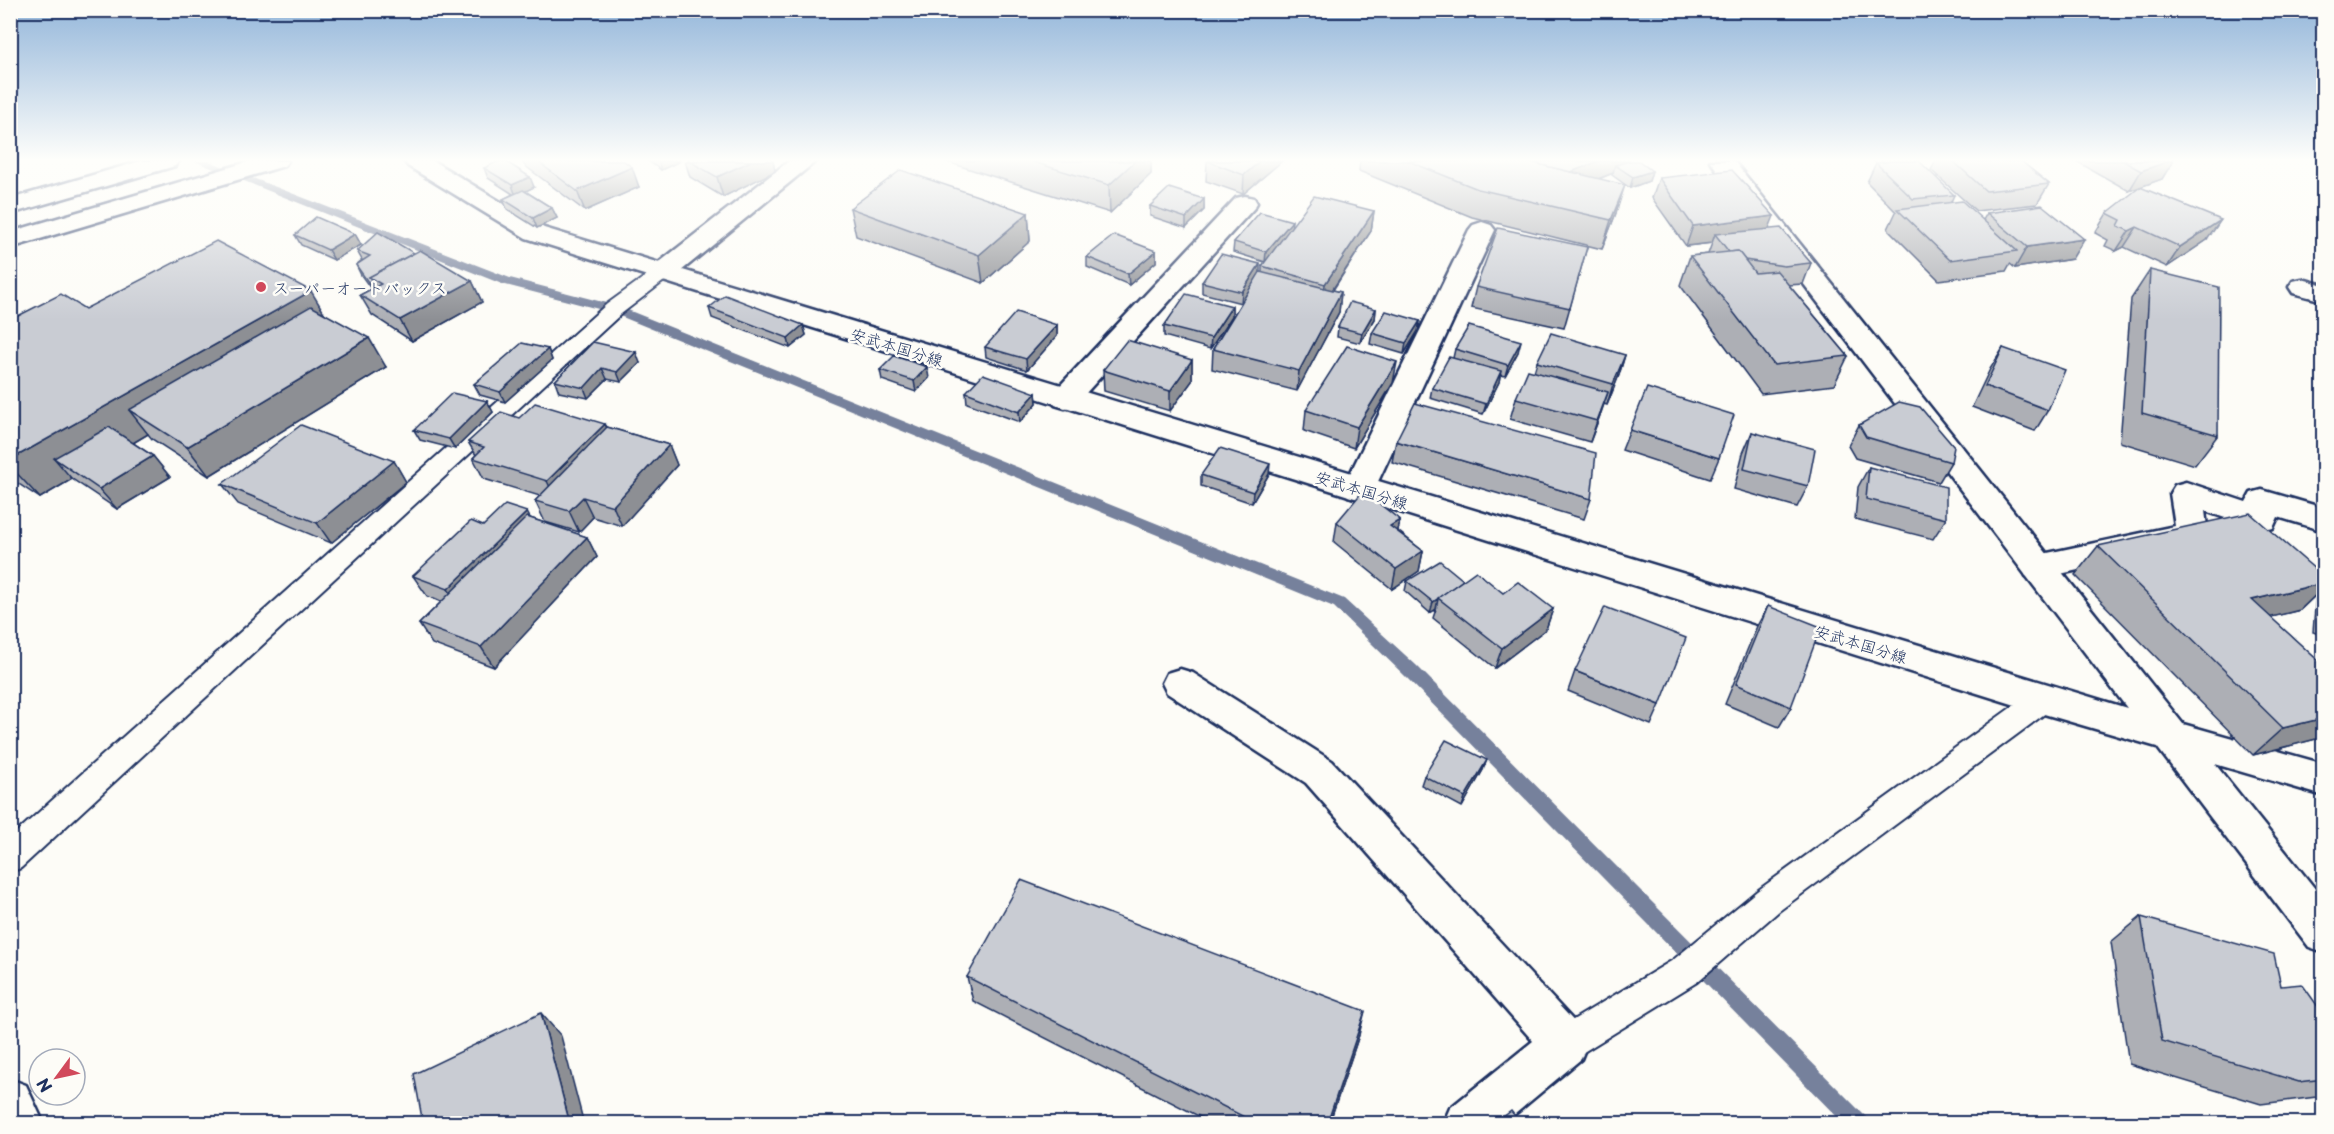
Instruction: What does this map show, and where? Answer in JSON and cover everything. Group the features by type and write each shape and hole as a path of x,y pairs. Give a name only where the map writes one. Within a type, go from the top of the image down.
{"main road":[{"path":"10,240 98,214"},
{"name":"安武本国分線","path":"503,214 535,233 662,274 2044,699 2324,780"},
{"path":"662,274 737,214"},
{"path":"1065,398 1235,214"},
{"path":"1763,214 2324,933"},
{"path":"1359,488 1482,230"},
{"path":"2038,567 2192,534 2186,493 2262,520 2262,501 2324,520"},
{"path":"1180,683 1319,772 1565,1044 1466,1124"},
{"path":"10,1101 21,1124"}],"lane":[{"path":"10,858 614,309 662,274"},
{"path":"1565,1044 1685,971 1768,901 2044,699"}],"building":[{"path":"527,214 541,214 533,218"},
{"path":"866,214 1027,214 979,255"},
{"path":"1174,214 1190,214 1186,218"},
{"path":"1258,214 1292,221 1266,252 1234,242"},
{"path":"1301,214 1372,214 1325,284 1262,266"},
{"path":"1585,214 1613,214 1611,220"},
{"path":"1684,214 1772,214 1774,216 1693,226"},
{"path":"1902,214 1976,214 2017,251 1950,260"},
{"path":"1988,214 2053,214 2084,239 2027,247"},
{"path":"2109,214 2206,214 2221,220 2180,247 2137,227 2129,231 2118,226 2121,220"},
{"path":"316,217 355,234 328,250 295,235"},
{"path":"1498,228 1587,247 1570,308 1476,287"},
{"path":"1781,228 1811,263 1784,266 1745,260 1738,251 1729,252 1715,234"},
{"path":"378,232 414,253 369,277 371,280 368,282 356,265 370,256 357,251"},
{"path":"1114,235 1156,251 1128,274 1087,257"},
{"path":"216,241 311,291 10,460 10,320 61,294 85,309"},
{"path":"420,250 472,281 400,320 360,295 381,284 369,277"},
{"path":"1738,251 1755,273 1777,271 1848,356 1774,365 1690,256"},
{"path":"1221,254 1260,264 1242,292 1202,282"},
{"path":"2150,270 2219,287 2218,435 2142,413"},
{"path":"1260,272 1341,292 1299,371 1213,349"},
{"path":"1186,294 1232,306 1211,338 1164,326"},
{"path":"725,295 803,325 788,338 709,308"},
{"path":"1350,302 1376,309 1362,333 1338,327"},
{"path":"311,306 369,338 187,447 129,410"},
{"path":"1386,311 1420,321 1406,343 1372,333"},
{"path":"1016,312 1057,325 1026,359 985,347"},
{"path":"1469,326 1521,341 1508,365 1455,349"},
{"path":"1551,333 1625,355 1613,384 1537,362"},
{"path":"1127,340 1192,360 1170,391 1103,370"},
{"path":"593,342 636,352 617,372 602,368 584,388 555,381"},
{"path":"522,343 548,349 500,392 474,384"},
{"path":"1347,346 1397,362 1357,427 1306,410"},
{"path":"2003,348 2065,370 2048,410 1985,386"},
{"path":"894,356 927,367 914,381 880,370"},
{"path":"1449,357 1501,371 1486,404 1432,388"},
{"path":"1528,370 1608,392 1597,421 1516,398"},
{"path":"983,374 1036,393 1019,412 966,392"},
{"path":"1647,388 1734,415 1719,458 1630,430"},
{"path":"452,393 487,401 449,439 414,430"},
{"path":"1899,402 1920,407 1954,447 1951,462 1866,437 1859,425"},
{"path":"535,403 605,424 547,481 473,458 484,447 468,442 501,412 519,418"},
{"path":"1415,403 1596,453 1591,499 1396,441"},
{"path":"301,425 394,461 317,523 222,484"},
{"path":"109,427 153,456 99,489 54,458"},
{"path":"607,427 669,445 613,506 583,497 569,511 535,501"},
{"path":"1752,432 1815,449 1808,486 1744,469"},
{"path":"1220,448 1270,464 1253,492 1201,475"},
{"path":"1869,467 1946,487 1946,519 1866,499"},
{"path":"1363,491 1400,520 1390,526 1423,551 1396,569 1337,522"},
{"path":"505,505 527,512 448,589 413,576 471,521 483,526"},
{"path":"2250,513 2324,577 2324,583 2252,600 2324,666 2324,718 2283,728 2098,546"},
{"path":"527,517 587,537 481,647 419,624"},
{"path":"1440,561 1463,580 1433,602 1407,581"},
{"path":"1476,571 1503,593 1518,582 1553,609 1502,648 1438,598"},
{"path":"1768,606 1821,627 1791,707 1736,684"},
{"path":"1605,607 1686,638 1660,705 1575,671"},
{"path":"1446,740 1487,760 1465,797 1424,776"},
{"path":"1021,880 1365,1011 1327,1124 1258,1124 967,977"},
{"path":"2141,917 2274,954 2281,986 2302,984 2324,1015 2324,1079 2299,1082 2162,1041"},
{"path":"541,1013 570,1124 423,1124 414,1074"},
{"path":"1511,1111 1521,1124 1494,1124"}],"waterway":[{"path":"334,214 506,281 614,309 1339,603 1410,670 1859,1124"}],"place":[{"name":"スーパーオートバックス","path":"261,287"}]}
